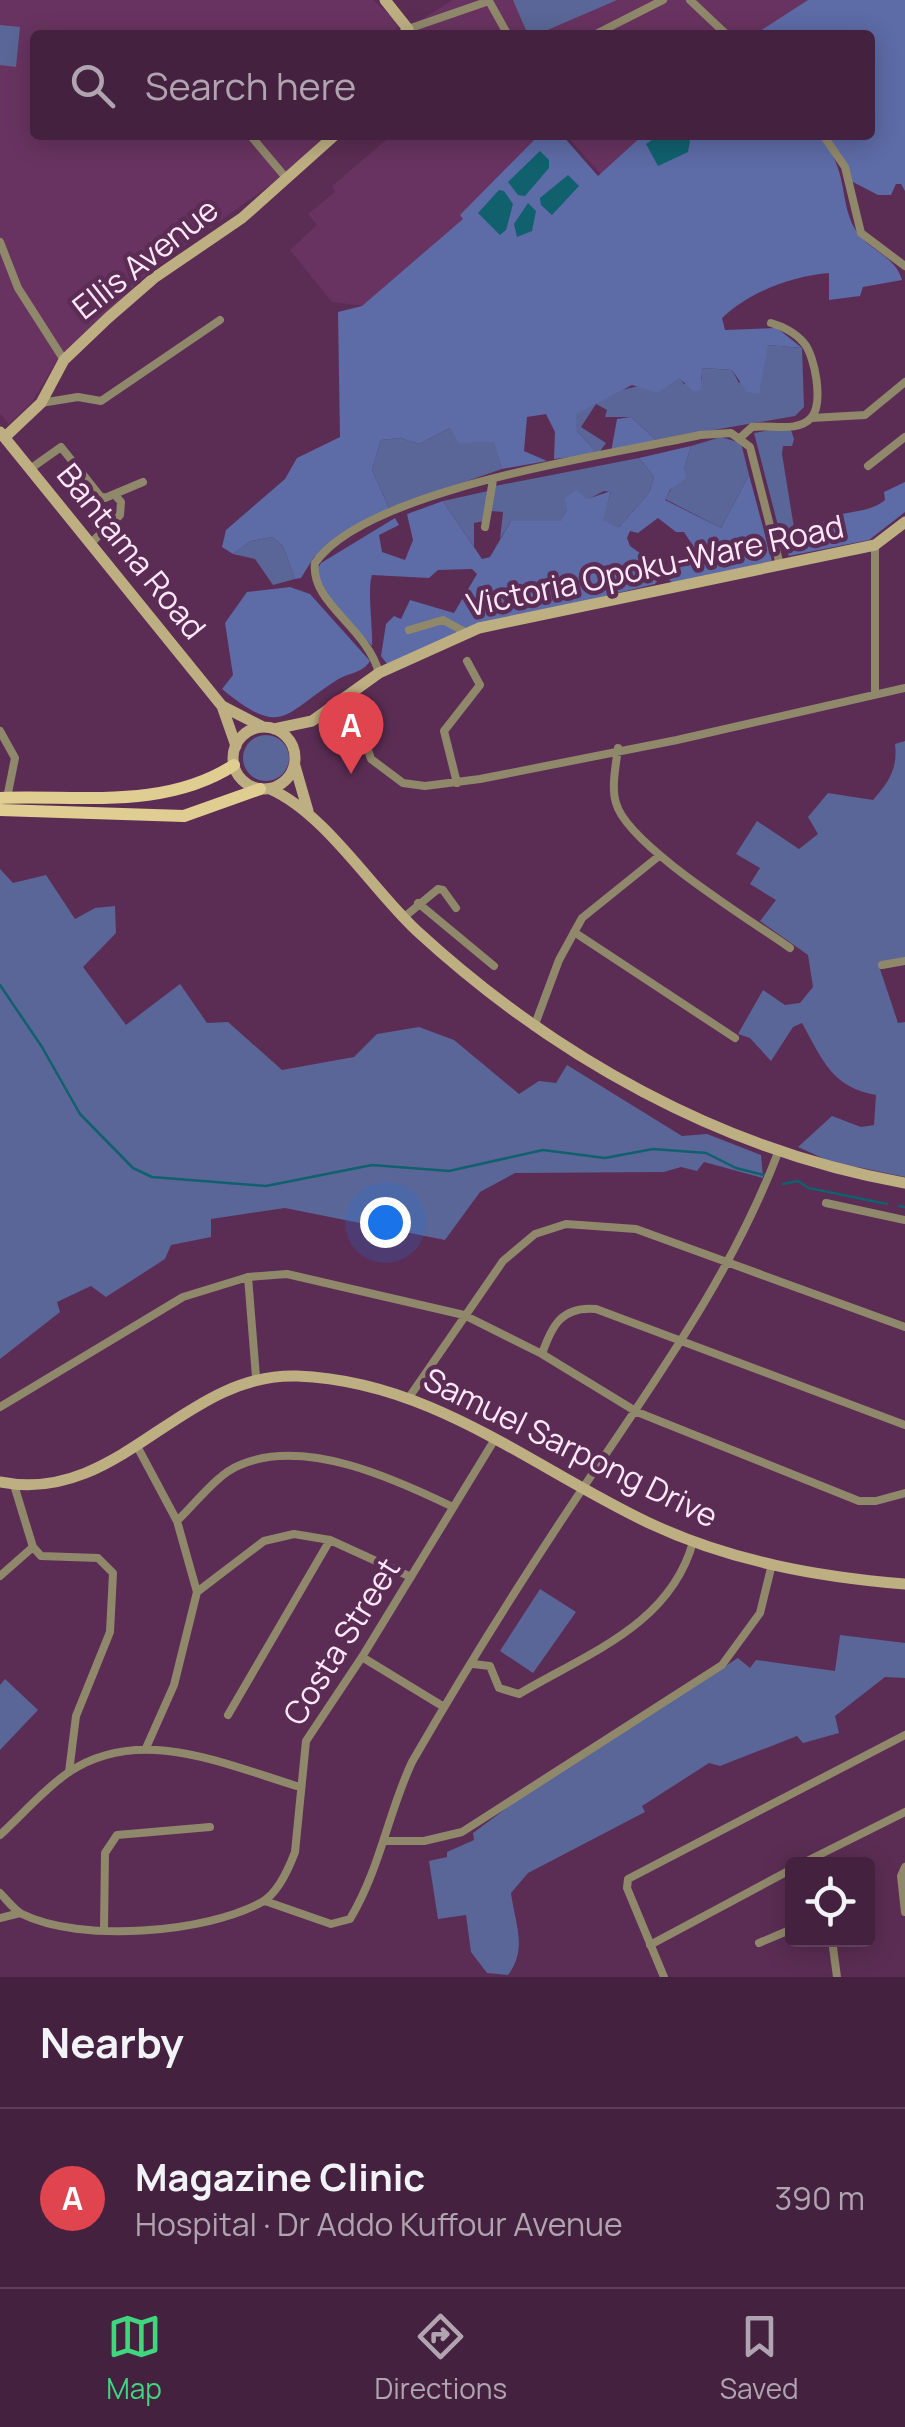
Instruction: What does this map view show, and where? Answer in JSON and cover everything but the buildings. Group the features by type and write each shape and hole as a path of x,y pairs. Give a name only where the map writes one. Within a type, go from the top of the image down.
{"main road":[{"path":"385,0 404,30"},
{"name":"Ellis Avenue","path":"4,442 41,403 64,360 154,278 242,218 330,140"},
{"name":"Bantama Road","path":"4,442 222,706"},
{"name":"Victoria Opoku-Ware Road","path":"312,721 379,672 467,633 875,545 905,522"},
{"path":"222,706 290,741 312,819"},
{"path":"222,706 236,746 234,765 246,783 265,789 312,819 403,918 534,1027 610,1075 780,1149 851,1174 905,1183"},
{"path":"236,746 250,731 312,721"},
{"path":"2,802 184,816 284,782 312,721"},
{"path":"2,802 153,795 206,781 234,765"},
{"name":"Samuel Sarpong Drive","path":"0,1482 14,1485 79,1477 138,1448 189,1408 256,1377 342,1380 410,1396 582,1489 693,1542 836,1578 905,1584"}],"street":[{"path":"604,30 663,0"},
{"path":"690,0 722,30"},
{"path":"412,30 489,1 505,30"},
{"path":"254,140 287,178"},
{"path":"826,140 845,167 861,233 905,266"},
{"path":"0,242 24,300 64,360"},
{"path":"41,403 78,397 101,400 220,320"},
{"path":"771,323 794,334 810,352 816,387 816,407 811,418"},
{"path":"741,437 752,427 772,423 789,428 811,418 864,415 905,382"},
{"path":"379,672 373,650 318,590 315,563 352,533 402,507 493,480 700,435 720,432 741,437 750,448 780,565"},
{"path":"868,466 905,437"},
{"path":"30,469 60,447 100,496 115,495 143,482"},
{"path":"485,527 493,480"},
{"path":"90,544 120,515 121,502 115,495"},
{"path":"875,545 876,694"},
{"path":"408,630 440,620 467,633"},
{"path":"457,783 444,731 480,685 467,662"},
{"path":"350,694 371,759 382,771 402,783 457,783 809,712 905,688"},
{"path":"0,732 15,758 2,802"},
{"path":"618,748 616,804 659,856 790,948"},
{"path":"534,1027 582,918 659,856"},
{"path":"403,918 418,903 443,890 456,908"},
{"path":"418,903 494,966"},
{"path":"574,932 735,1038"},
{"path":"882,965 905,961"},
{"path":"0,1918 20,1913 80,1928 172,1928 211,1920 265,1901 340,1924 350,1919 386,1841 400,1790 444,1707 730,1263 780,1149"},
{"path":"826,1203 905,1220"},
{"path":"410,1396 503,1260 535,1234 566,1224 636,1229 905,1327"},
{"path":"0,1406 183,1297 248,1276 287,1274 464,1315 542,1354 637,1412 859,1501 876,1501 905,1492"},
{"path":"248,1276 256,1377"},
{"path":"542,1354 557,1320 581,1308 596,1309 905,1425"},
{"name":"Costa Street","path":"265,1901 289,1869 295,1852 306,1741 362,1658 494,1439"},
{"path":"138,1448 178,1521 197,1592 174,1686 146,1748"},
{"path":"178,1521 237,1466 265,1458 296,1457 365,1469 453,1507"},
{"path":"14,1485 33,1547 51,1560 98,1558 113,1574 106,1648 76,1716 68,1772"},
{"path":"197,1592 268,1539 294,1534 330,1540 411,1577"},
{"path":"228,1715 330,1540"},
{"path":"473,1664 490,1666 499,1688 519,1694 652,1615 676,1586 693,1542"},
{"path":"0,1576 33,1547"},
{"path":"386,1841 424,1841 462,1832 722,1665 760,1613 772,1564"},
{"path":"362,1658 444,1707"},
{"path":"664,1977 626,1886 628,1879 905,1736"},
{"path":"0,1836 68,1772 97,1759 146,1748 174,1750 300,1787"},
{"path":"815,1857 905,1812"},
{"path":"104,1928 105,1854 117,1835 210,1826"},
{"path":"905,1866 901,1876 905,1912"},
{"path":"650,1945 785,1873"},
{"path":"0,1893 20,1913"},
{"path":"759,1943 785,1932"},
{"path":"833,1947 837,1977"}],"shaded area":[{"path":"0,0 373,0 399,23 396,30 30,30 30,140 319,140 295,167 149,272 56,362 32,402 9,424 0,413"},
{"path":"452,0 808,0 763,30 419,30 418,22"},
{"path":"513,0 617,0 548,30 526,30"},
{"path":"808,0 905,0 905,191 901,184 896,184 891,195 878,195 851,181 830,140 875,140 875,30 762,30"},
{"path":"0,25 20,27 16,67 0,65"},
{"path":"386,140 537,140 463,217 466,222 366,306 332,302 290,250 317,225 308,214 335,192 332,186"},
{"path":"534,140 566,140 598,176 638,140 822,140 835,160 855,229 893,264 902,280 863,287 860,296 829,300 829,273 786,282 745,300 722,318 725,330 777,328 802,348 768,345 759,394 747,392 732,370 702,368 701,390 694,392 679,378 658,393 632,385 576,414 577,431 598,454 554,459 555,432 546,414 527,417 524,451 547,461 502,469 494,442 459,443 450,428 419,444 400,438 381,440 372,470 389,508 314,557 301,578 295,579 283,546 272,537 251,541 233,554 222,547 226,530 285,479 297,458 340,437 338,312 362,306 463,219 460,215"},
{"path":"570,140 650,140 606,180"},
{"path":"652,140 690,141 688,152 658,166 646,144"},
{"path":"540,151 549,160 549,168 525,196 518,195 508,182"},
{"path":"568,175 579,186 552,215 541,205 540,198"},
{"path":"499,190 513,204 506,230 500,235 478,213"},
{"path":"528,203 536,211 532,231 517,237 514,224"},
{"path":"768,345 802,348 804,407 795,416 656,440 631,417 605,417 607,410 596,404 581,427 606,443 598,454 577,431 575,414 612,392 679,377 684,384 702,380 701,368 732,370 739,383"},
{"path":"631,417 656,440 611,452 617,419"},
{"path":"450,428 495,442 502,469 389,508 372,470 381,440 400,438 419,444"},
{"path":"791,430 794,439 792,446 783,446 782,454 796,540 783,545 754,433"},
{"path":"721,437 741,443 749,475 721,528 665,499 684,469 691,446"},
{"path":"691,446 684,469 686,478 670,490 665,500 721,528 749,475 772,561 673,584 666,576 669,565 689,558 695,549 684,532 676,532 658,518 638,533 630,531 627,538 630,546 655,564 655,584 458,632 387,664 381,656 386,624 394,616 401,619 410,600 454,613 477,574 472,569 438,570 429,578 372,575 372,646 319,588 317,570 321,563 395,518 399,525 379,535 382,552 405,560 413,540 407,514 443,501 482,559 490,557 511,521 561,521 567,510 565,498 576,490 587,499 611,491 603,520 619,527 649,493 654,477 639,458"},
{"path":"639,458 654,477 649,493 619,527 602,520 611,492 604,491 567,510 561,522 511,521 500,539 503,512 491,511 495,486"},
{"path":"905,482 905,512 869,540 789,556 783,545 809,538 826,520 875,506 885,500 884,492"},
{"path":"488,491 484,521 474,523 474,547 443,501"},
{"path":"272,537 283,546 295,579 273,585 255,559 233,554 251,541"},
{"path":"290,587 310,594 370,661 293,711 271,717 242,704 222,689 233,675 225,623 247,592"},
{"path":"266,735 282,742 289,758 282,774 266,781 250,774 243,758 250,742"},
{"path":"905,741 905,964 880,969 898,1023 905,1022 905,1177 829,1161 798,1147 832,1116 861,1127 874,1125 876,1095 839,1079 802,1023 793,1027 771,1061 750,1038 738,1034 763,990 785,1005 800,1003 813,987 808,955 760,921 776,900 750,884 760,868 736,854 757,821 799,849 818,834 808,817 828,793 873,800 891,774 895,744"},
{"path":"0,869 13,883 46,875 75,919 95,908 115,906 116,933 83,967 126,1025 180,984 207,1023 228,1022 282,1070 354,1057 377,1034 419,1027 454,1040 519,1094 539,1081 556,1083 567,1065 682,1136 707,1134 761,1155 763,1178 704,1162 697,1171 681,1167 664,1172 515,1173 480,1192 445,1240 285,1208 211,1219 211,1237 171,1245 165,1259 106,1297 91,1286 57,1302 60,1312 0,1359"},
{"path":"540,1589 576,1612 533,1673 500,1651"},
{"path":"840,1635 905,1643 905,1678 885,1677 835,1716 839,1733 803,1743 797,1736 720,1766 709,1763 642,1806 645,1812 528,1873 511,1893 519,1946 508,1975 487,1973 471,1952 466,1915 438,1919 429,1861 447,1857 447,1852 474,1840 473,1833 527,1793 738,1658 750,1668 756,1660 835,1671"},
{"path":"5,1679 38,1710 0,1750 0,1685"}],"waterway":[{"path":"0,985 42,1047 80,1114 133,1168 152,1177 266,1186 372,1165 449,1171 543,1150 605,1158 653,1149 706,1153 736,1168 764,1175"},
{"path":"783,1184 798,1181 809,1188 887,1204"},
{"path":"899,1206 905,1207"}],"place":[{"name":"Magazine Clinic","path":"351,774"}]}
